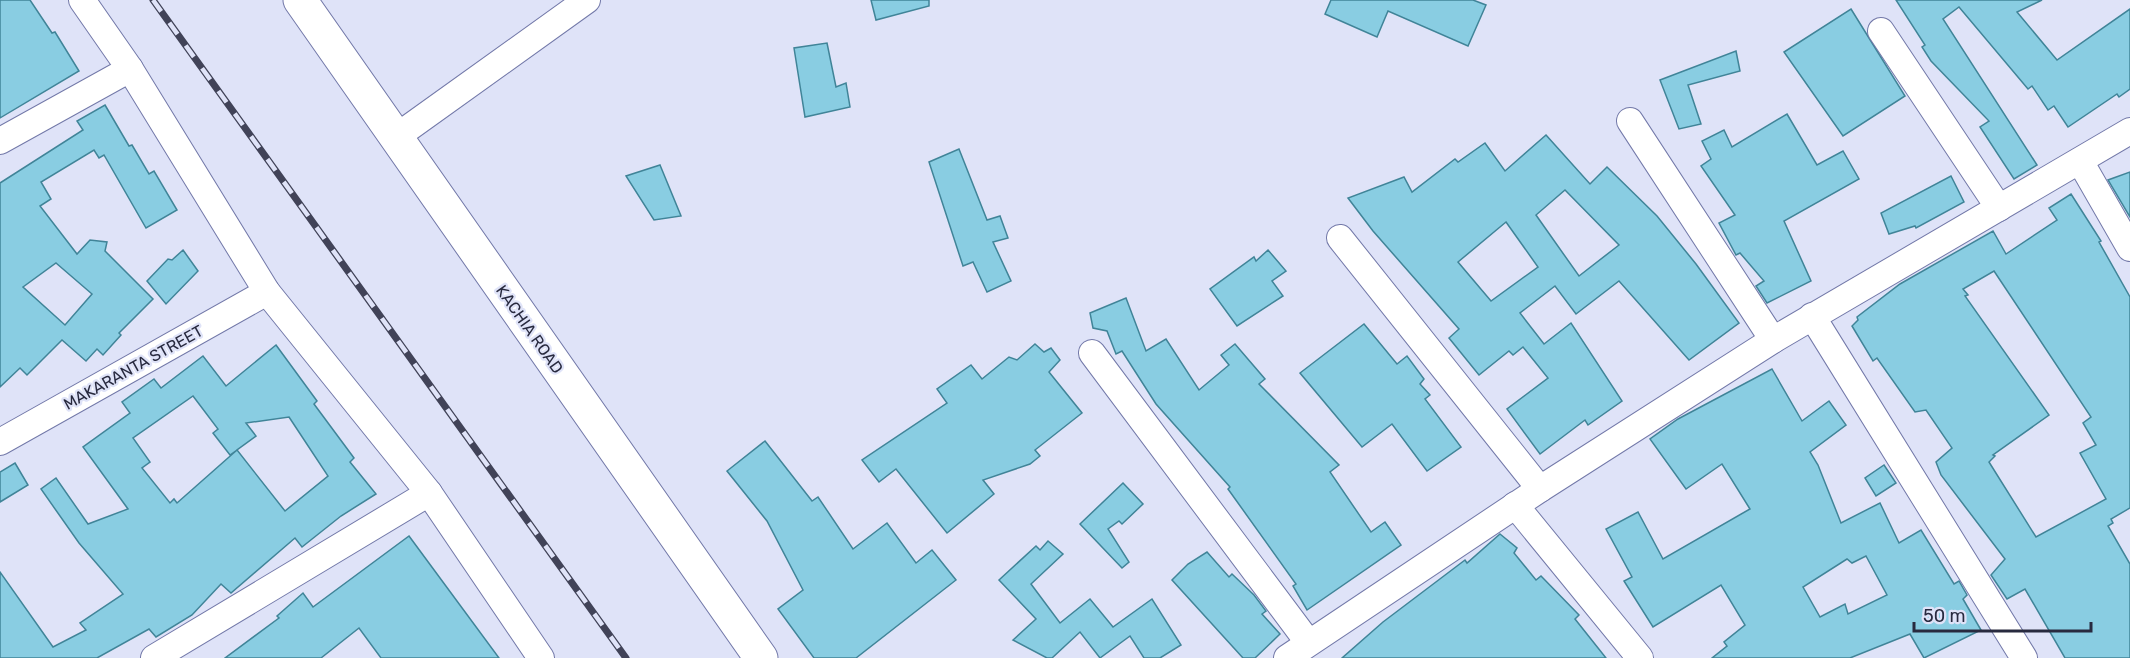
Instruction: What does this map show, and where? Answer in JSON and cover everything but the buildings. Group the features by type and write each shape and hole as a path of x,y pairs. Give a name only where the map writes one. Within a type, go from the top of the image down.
{"main road":[{"name":"KACHIA ROAD","path":"300,0 761,658"}],"street":[{"path":"81,0 130,69 267,292 429,493 541,658"},
{"path":"396,137 587,0"},
{"path":"1881,32 1999,208"},
{"path":"0,141 130,69"},
{"path":"1630,122 1773,340"},
{"path":"1287,658 1515,505 1773,340 2130,131"},
{"path":"2080,161 2130,248"},
{"path":"1340,238 1540,489"},
{"name":"MAKARANTA STREET","path":"0,442 267,292"},
{"path":"1812,316 2024,658"},
{"path":"1092,353 1308,642"},
{"path":"154,658 429,493"},
{"path":"1515,505 1640,658"}],"railway":[{"path":"153,0 626,658"}]}
